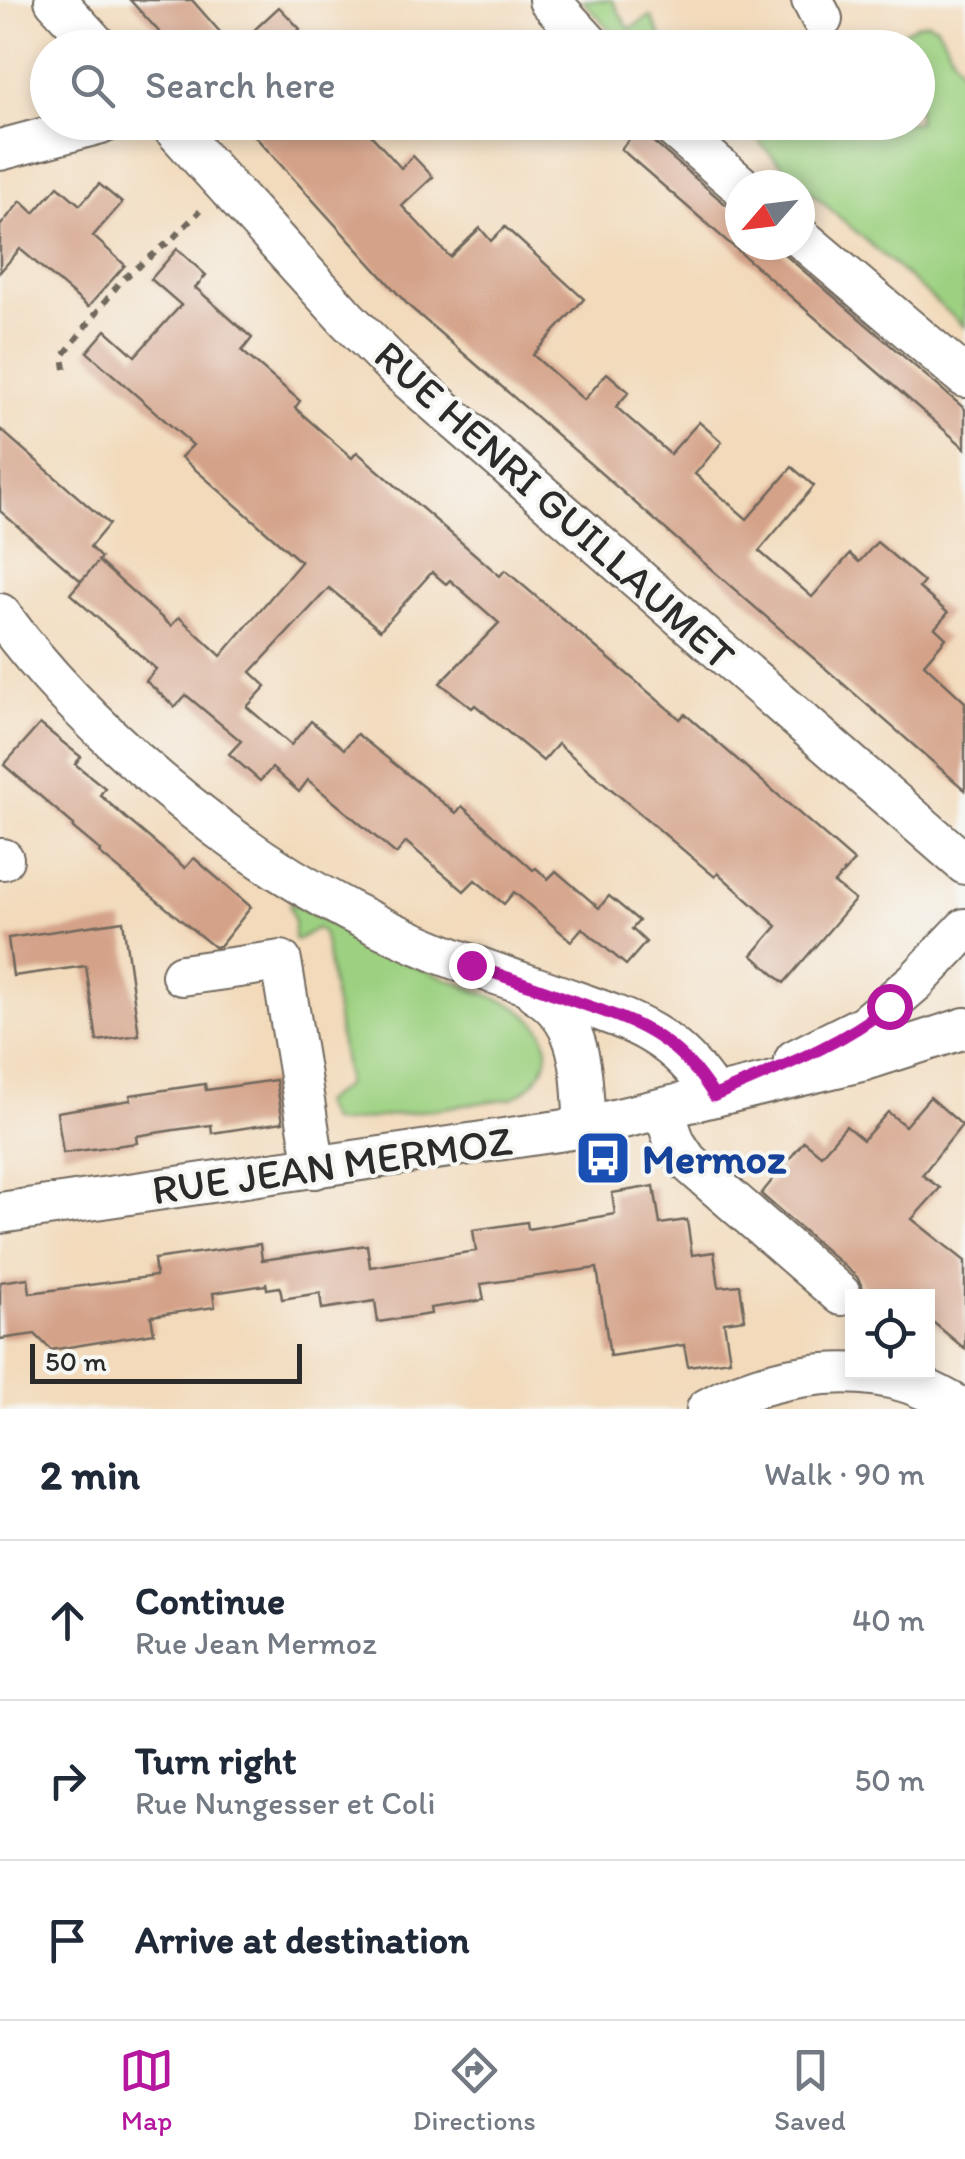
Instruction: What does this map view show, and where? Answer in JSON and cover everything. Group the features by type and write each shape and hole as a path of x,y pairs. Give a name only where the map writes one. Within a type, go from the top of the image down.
{"street":[{"path":"55,0 82,30"},
{"path":"549,0 577,30"},
{"path":"0,150 38,140"},
{"name":"RUE HENRI GUILLAUMET","path":"184,140 396,368 965,864"},
{"path":"688,140 725,172"},
{"path":"815,249 965,377"},
{"path":"3,624 112,738 228,836 348,911 429,949 637,1023 680,1052 714,1096"},
{"name":"RUE JEAN MERMOZ","path":"714,1096 866,1025 965,929"},
{"path":"182,975 281,961 314,1168"},
{"path":"519,982 552,1002 570,1026 580,1062 585,1127"},
{"name":"RUE JEAN MERMOZ","path":"0,1213 585,1127 866,1060 965,1028"},
{"path":"663,1110 674,1143 686,1161 841,1295"},
{"path":"706,1409 750,1390 784,1381 846,1374 906,1382 963,1409"}],"path":[{"path":"65,369 63,356 121,280 172,238 225,185"}],"green space":[{"path":"582,0 612,0 629,29 651,16 658,30 610,30"},
{"path":"928,22 937,26 965,78 965,327 815,196 815,170 786,170 759,140 935,140 935,30 907,30"},
{"path":"289,904 385,954 511,1004 526,1014 545,1038 547,1057 540,1074 513,1098 330,1121 321,1103 345,1086 346,1076 325,941 317,928 294,939"}],"building":[{"path":"130,0 192,0 218,30 158,30"},
{"path":"279,7 300,29 299,30 254,30"},
{"path":"258,140 375,140 401,168 413,156 433,177 402,206 450,257 480,228 491,241 505,227 584,299 533,355 584,400 607,373 629,392 616,407 670,454 699,422 722,442 695,474 747,519 792,467 814,486 759,551 812,597 850,554 859,562 877,542 924,582 919,588 948,613 935,628 946,638 924,664 965,702 965,790 409,306"},
{"path":"628,140 651,140 725,204 725,239 621,149"},
{"path":"99,184 122,203 93,236 125,265 88,307 20,249 0,272 0,226 21,201 34,213 58,186 80,205"},
{"path":"177,249 206,275 194,289 252,338 242,351 300,401 295,408 352,458 357,452 500,576 505,570 680,719 685,714 854,861 834,883 855,900 784,983 752,955 777,926 718,873 715,877 558,744 543,761 475,705 472,708 440,683 499,623 450,580 446,584 432,572 380,630 329,588 251,672 266,686 247,707 291,745 311,721 344,749 357,734 456,813 462,806 533,870 536,868 548,879 556,871 599,908 609,896 639,921 632,929 646,942 626,965 582,928 571,941 514,892 504,904 475,880 464,891 406,842 396,854 308,780 299,792 272,768 260,781 229,754 241,741 186,695 175,707 146,681 156,669 70,594 97,563 81,581 0,511 0,429 109,524 90,547 101,558 98,561 171,626 179,617 221,656 301,562 181,457 193,445 87,352 106,330 135,356 181,305 151,279"},
{"path":"749,260 791,260 965,409 965,448"},
{"path":"40,724 81,757 75,764 105,788 100,795 127,819 185,868 194,858 251,907 220,946 214,947 99,853 74,825 4,765"},
{"path":"123,921 139,1035 97,1041 86,966 13,976 8,938"},
{"path":"276,1080 283,1122 212,1133 211,1125 174,1130 136,1136 137,1143 63,1153 57,1112 131,1100 130,1095 205,1084 206,1090"},
{"path":"930,1097 962,1125 922,1175 940,1188 912,1219 965,1261 965,1349 935,1324 935,1289 863,1289 857,1277 761,1194 804,1141 821,1155 846,1126 863,1140 888,1112 905,1126"},
{"path":"654,1186 660,1224 687,1220 692,1255 714,1252 719,1287 740,1285 745,1319 724,1322 730,1360 688,1366 684,1345 610,1356 597,1268 481,1284 484,1300 430,1308 431,1314 378,1322 375,1301 322,1309 320,1293 282,1299 280,1287 267,1289 266,1282 213,1293 215,1307 151,1316 154,1333 51,1350 35,1334 0,1339 0,1282 28,1278 30,1293 156,1276 154,1259 260,1244 262,1260 367,1245 370,1267 476,1251 473,1230 527,1222 528,1229 615,1214 612,1193"}],"place":[{"name":"Mermoz","path":"603,1158"}],"route":[{"path":"471,965 637,1023 680,1052 714,1096 866,1025 889,1006"}]}
